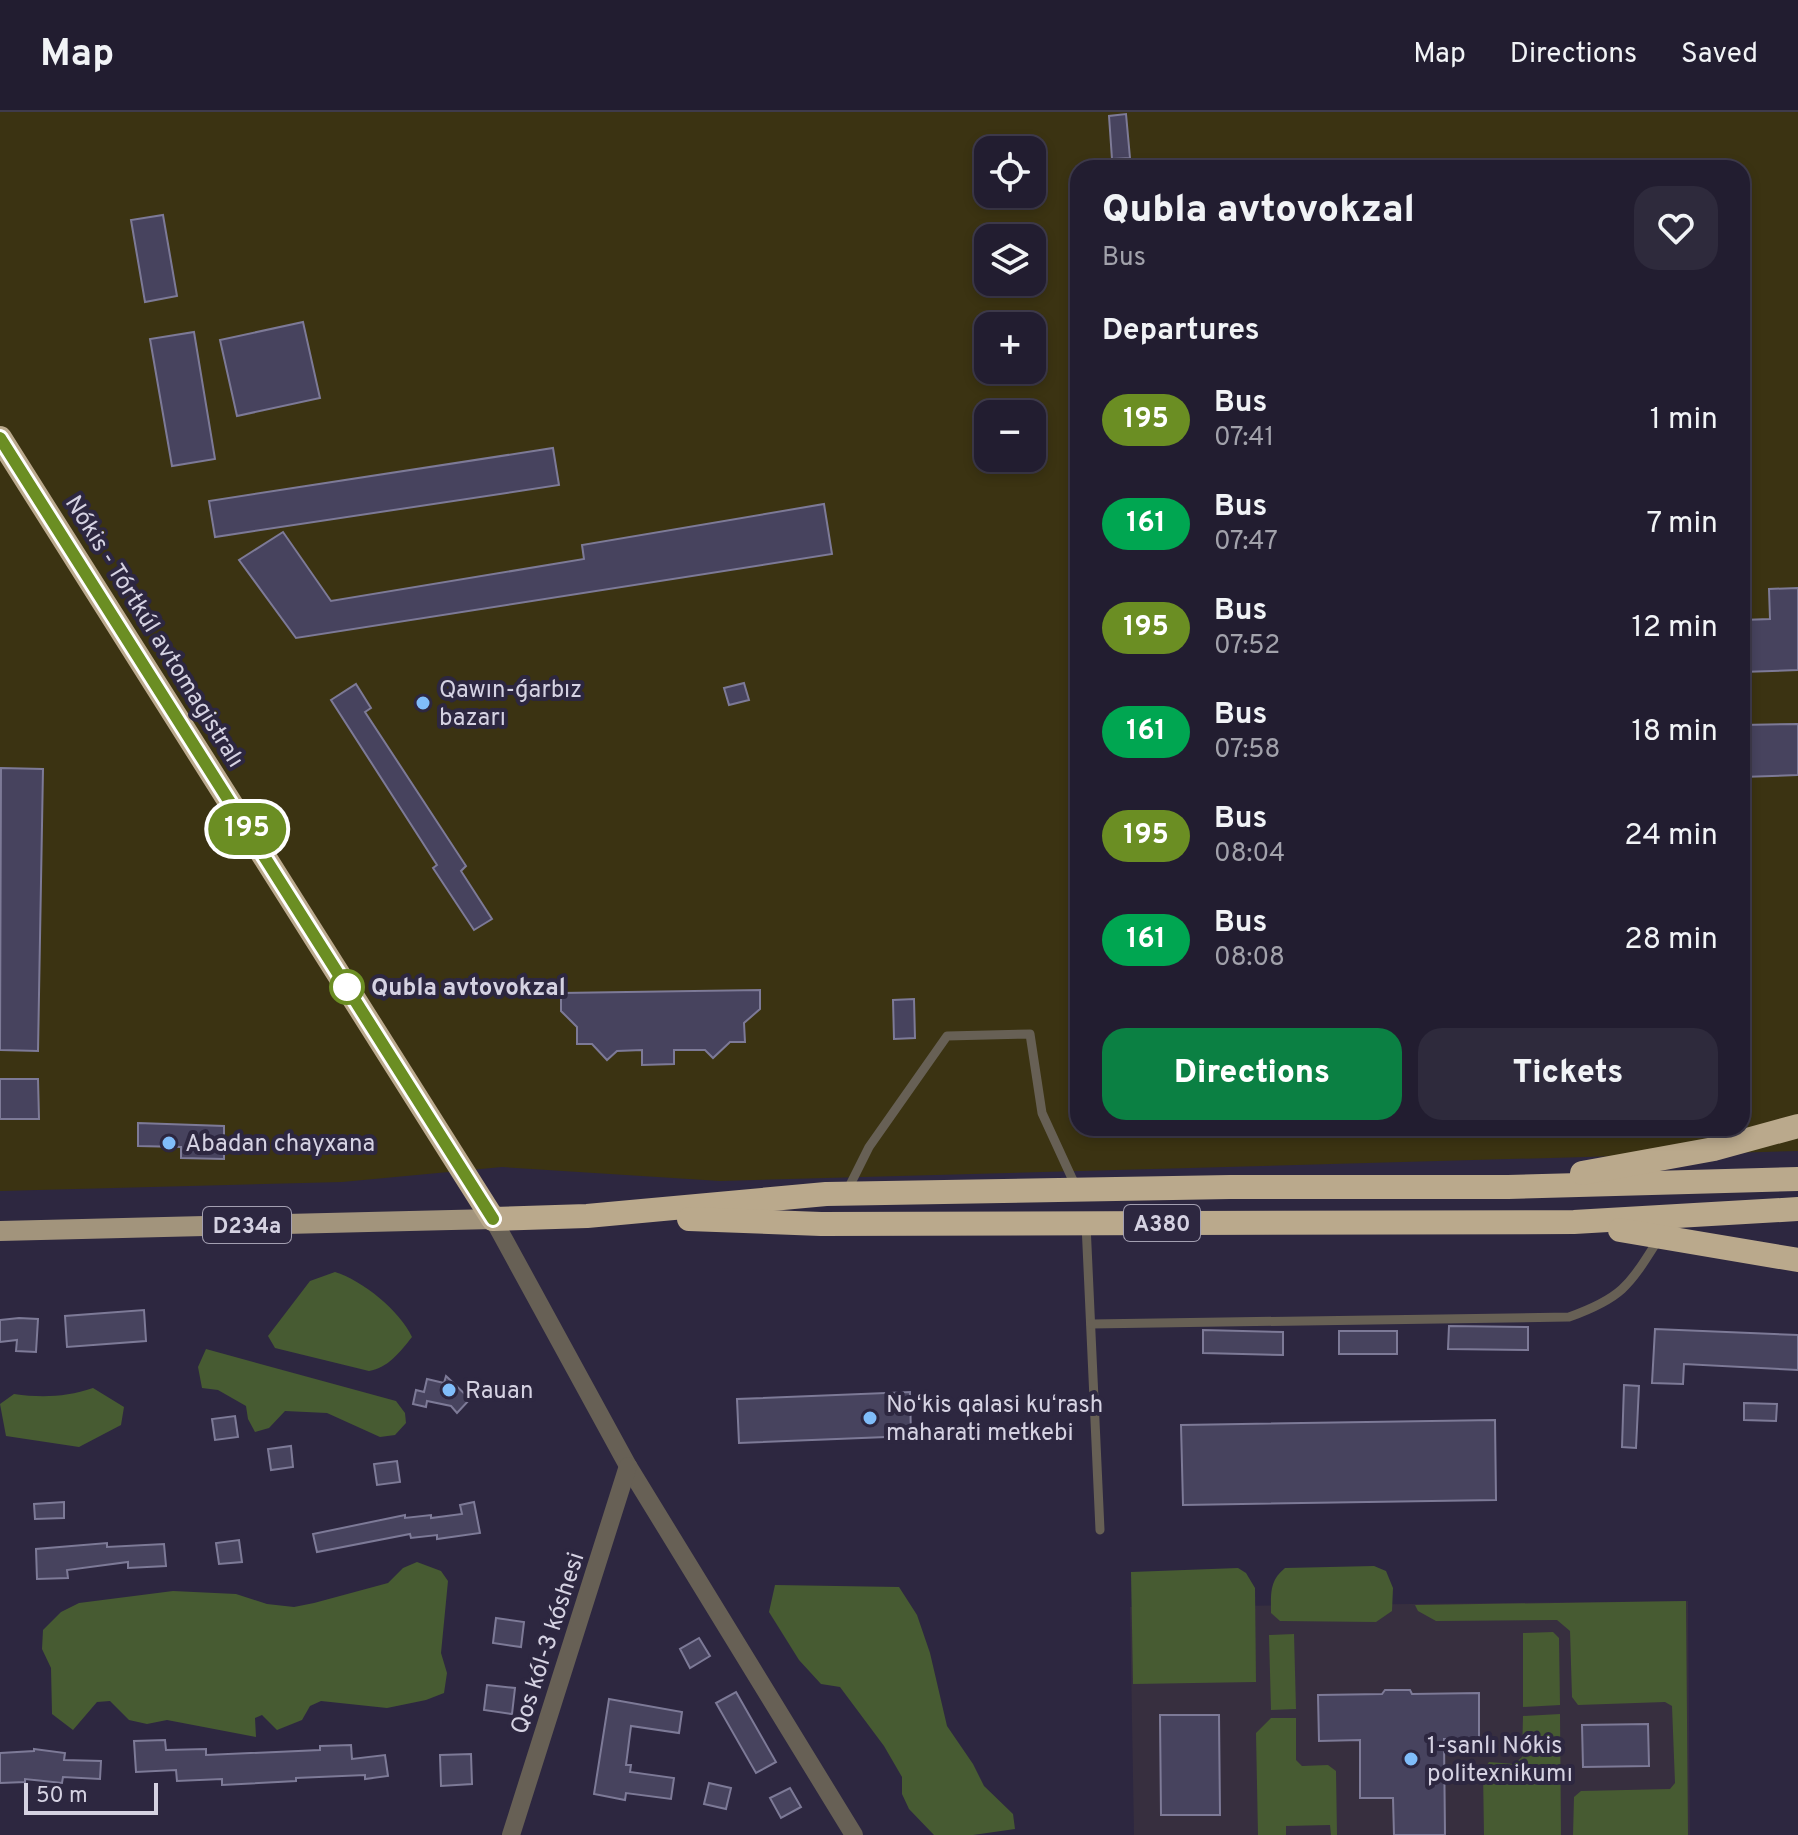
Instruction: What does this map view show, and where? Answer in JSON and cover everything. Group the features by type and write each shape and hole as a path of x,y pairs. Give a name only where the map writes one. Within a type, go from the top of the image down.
{"highway":[{"name":"Nókis - Tórtkúl avtomagistralı","path":"0,438 493,1219"},
{"path":"1508,1187 1714,1149 1798,1126"},
{"name":"A380","path":"493,1219 587,1216 846,1194 1252,1186 1508,1187 1798,1179"},
{"name":"A380","path":"587,1216 821,1224 1574,1222 1798,1209"},
{"path":"1574,1222 1798,1260"}],"main road":[{"name":"D234a","path":"0,1231 493,1219"}],"street":[{"path":"493,1219 628,1466 854,1835"},
{"name":"Qos kól-3 kóshesi","path":"511,1835 628,1466"}],"lane":[{"path":"846,1194 869,1147 947,1036 1016,1034 1030,1034 1042,1113 1078,1190"},
{"path":"1086,1224 1100,1530"},
{"path":"1091,1324 1569,1317 1600,1306 1619,1293 1635,1276 1661,1236"}],"shaded area":[{"name":"1-sanlı Nókis politexnikumı","path":"1688,1601 1690,1835 1134,1835 1130,1607"}],"green space":[{"path":"335,1272 357,1282 379,1298 399,1317 412,1337 382,1367 369,1371 275,1348 268,1336 310,1281"},
{"path":"206,1349 396,1401 405,1413 406,1423 395,1435 380,1437 327,1413 285,1411 269,1428 255,1432 246,1406 218,1390 202,1388 198,1367"},
{"path":"93,1388 124,1407 121,1425 79,1447 6,1436 0,1404 14,1394 54,1396"},
{"path":"417,1562 441,1571 448,1581 441,1653 447,1673 444,1693 387,1708 321,1701 310,1706 302,1720 277,1730 262,1715 255,1718 256,1737 167,1720 147,1724 129,1720 110,1701 97,1702 73,1730 52,1714 51,1668 42,1649 43,1630 61,1612 79,1603 173,1591 236,1594 267,1604 294,1607 388,1583 403,1568"},
{"path":"1374,1566 1386,1571 1393,1588 1392,1611 1376,1622 1280,1621 1271,1613 1274,1583 1285,1568"},
{"path":"1238,1568 1246,1573 1255,1588 1256,1682 1133,1684 1131,1572"},
{"path":"775,1585 899,1587 917,1615 930,1653 947,1726 984,1786 1013,1814 1015,1829 973,1835 934,1835 909,1809 902,1794 902,1777 884,1746 840,1687 821,1684 799,1660 769,1612"},
{"path":"1686,1601 1688,1835 1573,1835 1574,1797 1581,1791 1670,1789 1675,1783 1672,1706 1665,1702 1578,1705 1572,1697 1570,1631 1557,1620 1436,1621 1418,1611 1415,1605"},
{"path":"1553,1632 1559,1638 1560,1705 1523,1707 1523,1633"},
{"path":"1294,1634 1296,1709 1271,1710 1269,1635"},
{"path":"1560,1714 1561,1835 1484,1835 1483,1771 1489,1762 1514,1764 1522,1757 1523,1716"},
{"path":"1271,1718 1296,1718 1296,1760 1302,1766 1328,1765 1336,1771 1337,1835 1331,1835 1330,1825 1286,1826 1286,1835 1258,1835 1256,1733"}],"sand":[{"path":"0,112 1798,112 1798,1151 720,1181 502,1167 342,1182 0,1191"}],"building":[{"path":"1126,114 1130,158 1112,159 1109,116"},
{"path":"163,215 177,296 145,302 131,220"},
{"path":"303,322 320,398 237,416 220,340"},
{"path":"194,332 215,459 172,466 150,339"},
{"path":"553,448 559,485 215,537 209,501"},
{"path":"824,504 832,554 296,638 239,560 283,532 331,601 584,559 582,545"},
{"path":"1798,588 1798,670 1750,672 1750,620 1770,619 1769,589"},
{"path":"744,683 749,700 729,705 724,688"},
{"path":"356,684 371,708 365,712 466,866 461,871 492,919 474,930 433,868 437,865 331,700"},
{"path":"1798,724 1798,775 1750,777 1750,725"},
{"path":"1,768 43,769 38,1051 0,1050"},
{"path":"760,990 760,1009 744,1023 745,1042 730,1042 713,1058 705,1050 674,1050 674,1064 642,1065 642,1050 617,1051 607,1060 592,1044 577,1044 577,1027 561,1011 561,993"},
{"path":"914,999 915,1038 894,1039 893,1000"},
{"path":"0,1079 38,1079 39,1119 0,1119"},
{"path":"138,1123 224,1126 224,1159 181,1158 181,1147 138,1146"},
{"path":"144,1310 146,1341 67,1347 65,1316"},
{"path":"38,1319 36,1352 16,1351 17,1340 0,1342 0,1320"},
{"path":"1449,1326 1528,1327 1528,1350 1448,1349"},
{"path":"1655,1329 1798,1335 1798,1370 1684,1364 1683,1384 1652,1383"},
{"path":"1203,1330 1283,1332 1283,1355 1203,1353"},
{"path":"1339,1331 1397,1331 1397,1354 1339,1354"},
{"path":"446,1376 470,1399 457,1413 451,1406 427,1401 426,1407 413,1404 416,1390 424,1392 427,1379 444,1383"},
{"path":"1624,1385 1639,1386 1636,1448 1622,1447"},
{"path":"910,1392 911,1436 739,1443 737,1399"},
{"path":"1744,1403 1777,1404 1776,1421 1744,1420"},
{"path":"235,1416 238,1437 215,1440 212,1419"},
{"path":"1495,1420 1496,1500 1183,1505 1181,1425"},
{"path":"291,1446 293,1467 271,1470 268,1449"},
{"path":"397,1461 400,1482 377,1485 374,1464"},
{"path":"64,1502 64,1518 35,1519 34,1504"},
{"path":"474,1502 480,1533 437,1539 437,1535 411,1538 410,1534 317,1552 313,1534 405,1515 405,1518 431,1515 431,1518 462,1514 460,1505"},
{"path":"239,1540 242,1562 219,1564 216,1543"},
{"path":"107,1543 107,1547 164,1544 166,1566 128,1568 128,1562 67,1570 68,1578 37,1579 36,1549"},
{"path":"496,1618 524,1622 521,1647 493,1643"},
{"path":"699,1638 710,1656 690,1668 680,1649"},
{"path":"487,1685 515,1688 512,1714 484,1710"},
{"path":"1385,1690 1410,1690 1412,1694 1479,1693 1479,1739 1444,1739 1445,1835 1394,1835 1393,1798 1360,1798 1360,1740 1319,1741 1318,1695 1382,1694"},
{"path":"736,1692 776,1762 756,1773 716,1703"},
{"path":"609,1699 682,1712 679,1733 631,1726 626,1765 631,1765 630,1772 674,1778 671,1799 626,1793 625,1800 594,1794"},
{"path":"1160,1715 1219,1715 1220,1815 1161,1815"},
{"path":"1648,1724 1649,1766 1583,1767 1582,1725"},
{"path":"165,1740 166,1750 206,1749 206,1755 320,1750 320,1746 351,1745 352,1759 385,1755 388,1776 365,1779 365,1775 296,1778 296,1781 222,1785 222,1779 177,1781 176,1770 136,1772 134,1741"},
{"path":"34,1749 65,1753 64,1760 101,1761 100,1779 63,1777 62,1783 25,1779 25,1782 0,1783 0,1753"},
{"path":"471,1754 472,1784 441,1786 440,1755"},
{"path":"709,1783 731,1788 726,1809 704,1804"},
{"path":"790,1788 801,1807 781,1818 770,1798"}],"bus line":[{"name":"195","path":"0,438 493,1219"}],"place":[{"name":"Qawın-ǵarbız bazarı","path":"423,703"},
{"name":"Qubla avtovokzal","path":"347,987"},
{"name":"Abadan chayxana","path":"169,1143"},
{"name":"Rauan","path":"449,1390"},
{"name":"Noʻkis qalasi kuʻrash maharati metkebi","path":"870,1418"},
{"name":"1-sanlı Nókis politexnikumı","path":"1411,1759"}]}
